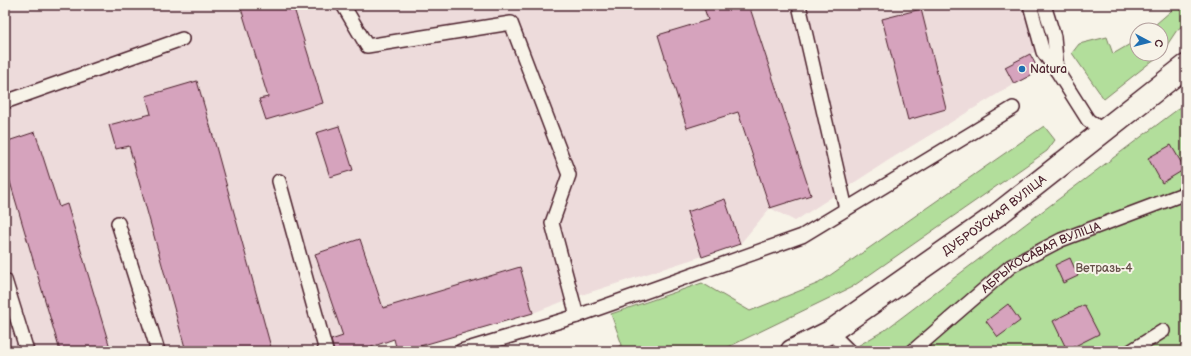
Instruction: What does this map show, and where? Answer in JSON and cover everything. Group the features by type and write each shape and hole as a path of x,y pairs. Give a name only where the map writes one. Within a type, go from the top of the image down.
{"main road":[{"name":"ДУБРОЎСКАЯ ВУЛІЦА","path":"792,351 830,332 997,215 1186,66"}],"lane":[{"path":"343,5 367,46 512,24 569,175 552,223 577,316"},
{"path":"799,5 846,209"},
{"path":"1030,5 1043,52 1088,120 1103,131"},
{"path":"1044,5 1054,37 1057,71"},
{"path":"5,102 182,38"},
{"path":"461,351 577,316 802,236 1013,108"},
{"path":"279,181 326,351"},
{"name":"АБРЫКОСАВАЯ ВУЛІЦА","path":"914,351 1012,266 1061,240 1186,193"},
{"path":"118,223 158,351"},
{"path":"5,280 27,351"},
{"path":"1131,351 1163,331"},
{"path":"830,332 849,351"}],"shaded area":[{"path":"5,5 1037,5 1044,33 1032,36 1035,52 1030,54 1039,71 1014,84 892,158 795,221 770,208 740,244 572,298 533,313 403,351 397,351 394,339 360,351 5,351"}],"green space":[{"path":"1178,5 1186,5 1186,23 1177,30 1169,42 1169,22 1158,22"},
{"path":"1107,37 1113,54 1129,45 1129,62 1151,62 1104,99 1072,53 1079,44"},
{"name":"Ветразь-4","path":"1186,103 1186,351 849,351 885,330"},
{"path":"1044,126 1055,140 1047,151 852,287 720,351 606,351 622,345 611,314 702,283 750,311 819,283"}],"building":[{"path":"240,5 293,5 323,103 266,120 259,99 268,97"},
{"path":"703,5 749,5 811,195 770,208 738,112 687,128 658,35 708,20"},
{"path":"921,9 946,109 908,120 882,19"},
{"name":"Natura","path":"1030,54 1039,71 1014,84 1005,67"},
{"path":"197,81 272,351 186,351 129,146 116,149 109,125 151,114 146,96"},
{"path":"339,126 353,170 330,177 316,133"},
{"path":"35,132 59,207 67,204 111,351 60,351 5,165 5,142"},
{"path":"1171,145 1185,169 1162,183 1148,158"},
{"path":"725,199 740,244 702,257 687,212"},
{"path":"360,239 383,308 520,267 533,313 403,351 397,351 394,339 360,351 334,351 331,340 343,336 315,254"},
{"path":"1070,258 1078,276 1063,283 1055,265"},
{"path":"1008,304 1020,321 998,337 986,321"},
{"path":"1084,305 1099,334 1067,350 1053,321"}],"place":[{"name":"Natura","path":"1022,69"}]}
